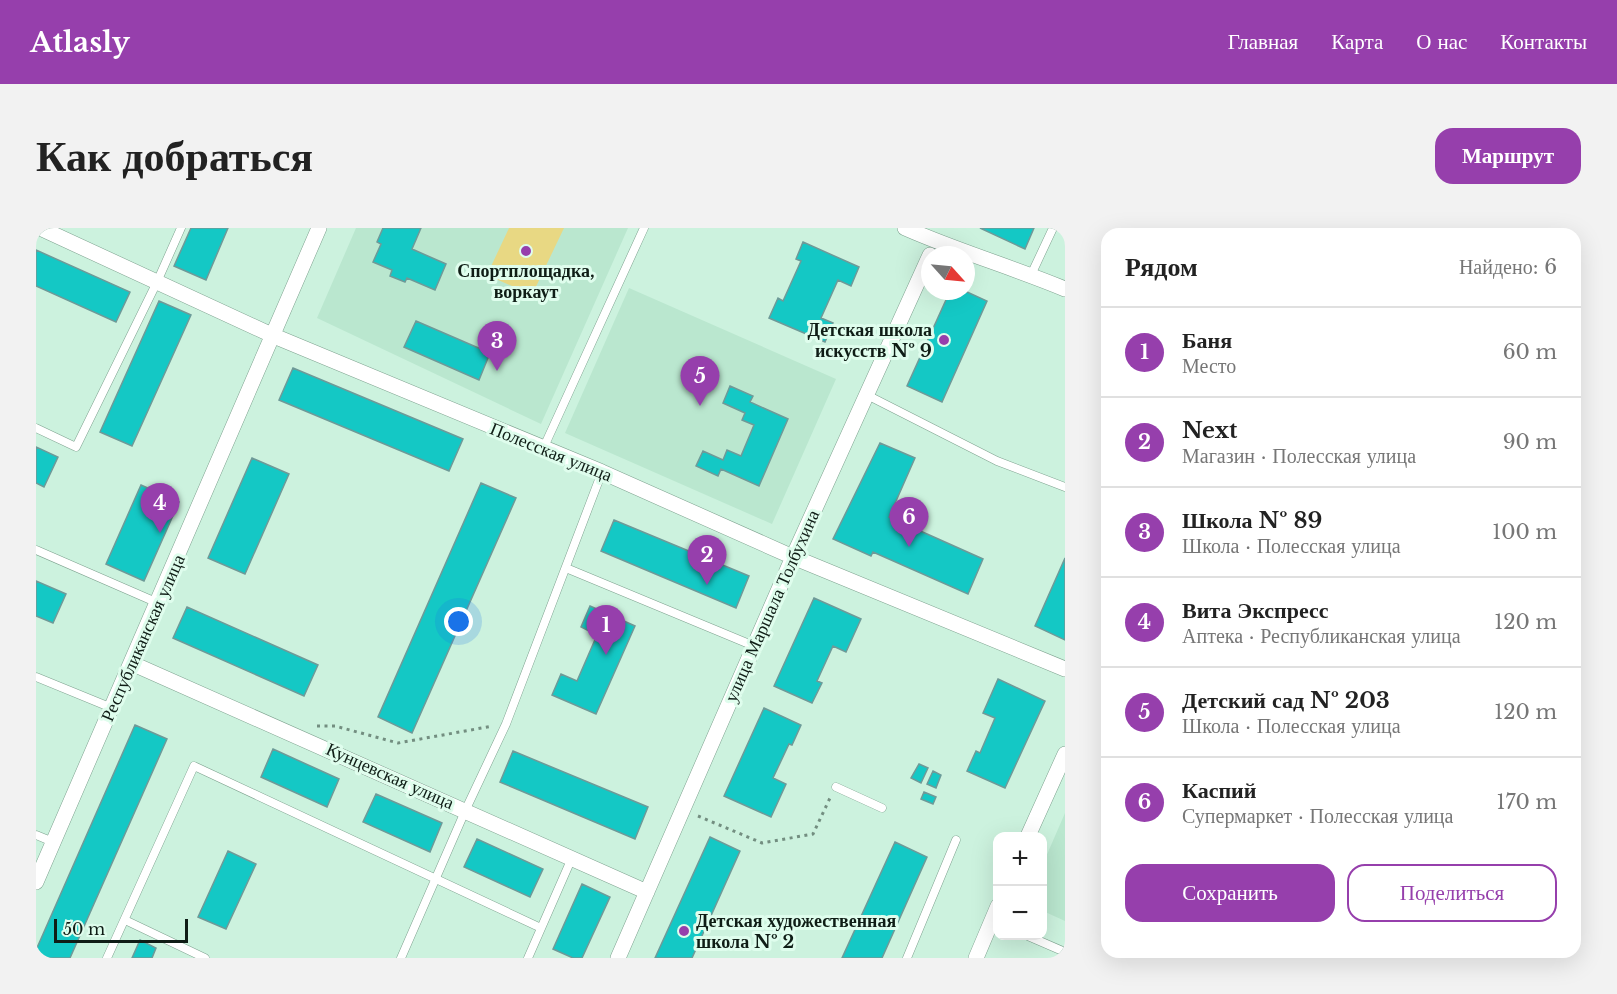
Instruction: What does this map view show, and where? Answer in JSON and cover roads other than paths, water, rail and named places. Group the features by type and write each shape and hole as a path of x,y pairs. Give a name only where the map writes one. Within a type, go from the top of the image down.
{"street":[{"name":"Полесская улица","path":"40,228 274,336 602,472 793,557 1065,669"},
{"name":"Республиканская улица","path":"36,882 319,228"},
{"path":"905,228 935,245 1031,274 1065,289"},
{"name":"улица Маршала Толбухина","path":"618,958 793,557 935,245"},
{"name":"Кунцевская улица","path":"131,663 466,809 571,860 647,892"},
{"path":"1031,832 1065,754"},
{"path":"976,958 993,922"}],"lane":[{"path":"36,428 76,447 181,228"},
{"path":"543,449 644,228"},
{"path":"1031,274 1053,228"},
{"path":"867,395 997,461 1065,487"},
{"path":"401,958 466,809 507,724 602,472"},
{"path":"36,550 158,603"},
{"path":"566,568 754,646"},
{"path":"36,677 112,708"},
{"path":"107,958 194,766 541,928"},
{"path":"836,787 882,808"},
{"path":"36,835 54,842"},
{"path":"907,958 956,840"},
{"path":"528,958 571,860"},
{"path":"125,920 205,958"},
{"path":"1037,940 1065,952"}],"place":[{"name":"Спортплощадка, воркаут","path":"526,251"},
{"name":"Детская школа искусств № 9","path":"944,340"},
{"name":"Школа № 89","path":"497,371"},
{"name":"Детский сад № 203","path":"700,406"},
{"name":"Вита Экспресс","path":"160,533"},
{"name":"Каспий","path":"909,547"},
{"name":"Next","path":"707,585"},
{"name":"Баня","path":"606,655"},
{"name":"Детская художественная школа № 2","path":"684,931"}]}
